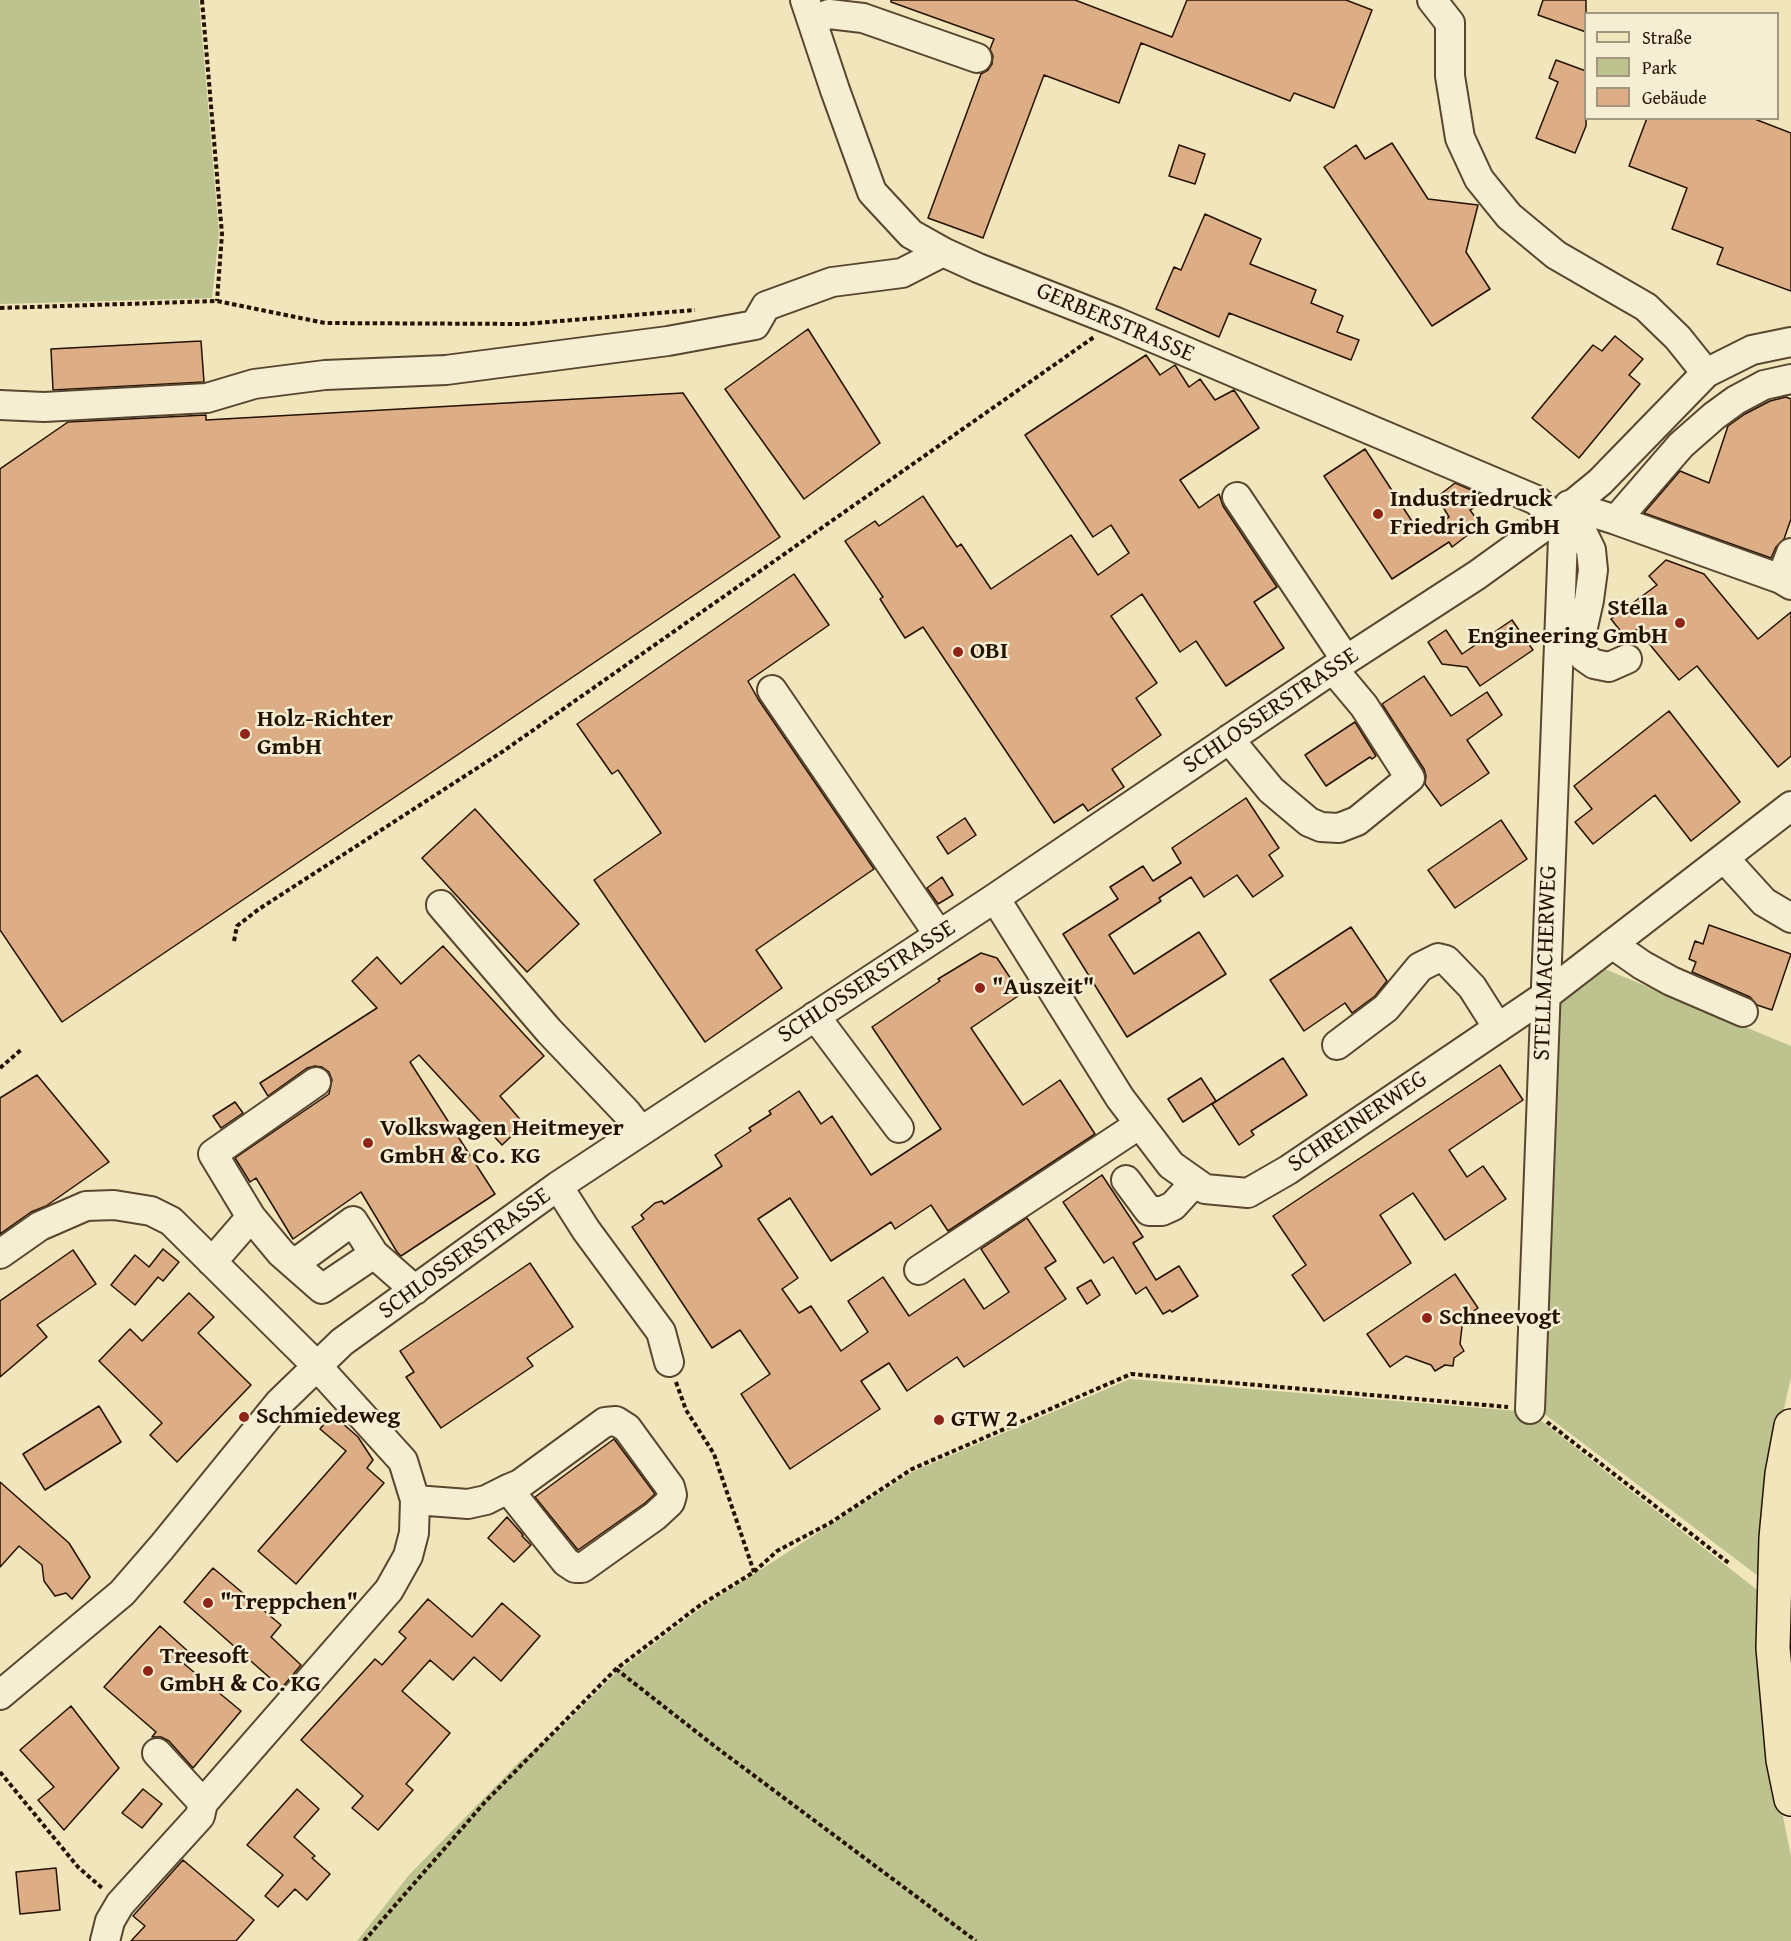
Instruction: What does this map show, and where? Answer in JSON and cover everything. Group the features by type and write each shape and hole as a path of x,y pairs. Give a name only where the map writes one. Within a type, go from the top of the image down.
{"main road":[{"path":"1791,1426 1782,1474 1776,1539 1773,1648 1783,1760 1791,1799"}],"street":[{"path":"1432,0 1457,11 1450,76 1460,138 1479,179 1509,216 1556,255 1646,307 1678,338 1706,373"},
{"path":"809,11 863,18 977,58"},
{"name":"GERBERSTRASSE","path":"809,11 872,192 911,234 943,252 1116,322 1563,512"},
{"path":"0,405 44,407 207,398 254,384 324,375 446,370 668,341 756,325 766,306 832,282 902,273 943,252"},
{"name":"SCHLOSSERSTRASSE","path":"0,1695 122,1593 279,1403 342,1342 558,1186 995,898 1339,664 1477,575 1600,482 1706,373 1752,350 1791,342"},
{"path":"1616,520 1682,445 1714,416 1736,400 1764,385 1791,380"},
{"path":"1229,739 1270,790 1309,822 1321,827 1339,828 1357,821 1410,778 1237,497"},
{"path":"1563,512 1616,520 1786,582 1791,553"},
{"path":"1563,512 1591,550 1593,570 1581,636 1584,657 1594,664 1609,667 1627,659"},
{"name":"STELLMACHERWEG","path":"1530,1408 1563,512"},
{"path":"772,690 939,935"},
{"name":"SCHREINERWEG","path":"995,898 1120,1098 1171,1165 1205,1189 1248,1193 1288,1170 1545,996 1791,806"},
{"path":"1724,858 1764,902 1791,918"},
{"path":"441,905 549,1031 627,1113 641,1131"},
{"path":"1612,944 1642,965 1671,981 1743,1012"},
{"path":"1337,1045 1386,1008 1420,967 1437,958 1446,960 1472,987 1498,1028"},
{"path":"816,1016 899,1128"},
{"path":"316,1082 213,1154 251,1217 281,1253 322,1289 374,1254"},
{"path":"919,1270 1140,1124"},
{"path":"1126,1180 1149,1211 1162,1211 1173,1206 1195,1182"},
{"path":"558,1186 586,1230 661,1332 669,1362"},
{"path":"0,1254 40,1226 86,1206 114,1205 151,1211 171,1221 316,1365 404,1461 416,1500 414,1533 408,1556 389,1590 203,1803 200,1816 120,1904 110,1921 105,1941"},
{"path":"212,1262 251,1217"},
{"path":"294,1264 353,1221 374,1254 415,1290"},
{"path":"416,1500 468,1504 486,1500 508,1489 520,1484 605,1422 616,1421 627,1428 670,1487 672,1495 670,1502 655,1516 582,1568 575,1568 566,1562 508,1489"},
{"path":"158,1753 203,1803"}],"path":[{"path":"202,0 222,234 217,301"},
{"path":"0,308 217,301 325,323 524,324 706,310"},
{"path":"234,941 237,926 259,909 502,752 1116,322"},
{"path":"0,1068 22,1049"},
{"path":"669,1362 686,1410 714,1454 754,1572"},
{"path":"364,1941 485,1802 616,1669 699,1606 754,1572 777,1551 830,1523 912,1469 1131,1374 1530,1408 1730,1564"},
{"path":"616,1669 717,1748 976,1941"},
{"path":"0,1772 78,1868 98,1887 110,1891"}],"green space":[{"path":"0,0 199,0 219,233 212,298 0,304"},
{"path":"1600,967 1791,1046 1791,1377 1771,1468 1762,1579 1534,1406 1551,1007"},
{"path":"1130,1379 1530,1412 1761,1593 1771,1758 1791,1856 1791,1941 357,1941 409,1875 520,1761 558,1731 617,1672 701,1608 914,1471"}],"building":[{"path":"891,0 1075,0 1172,37 1187,0 1346,0 1372,10 1334,108 1294,93 1290,101 1141,43 1119,103 1044,75 983,238 928,218 981,74 992,64 993,56 990,49 994,39 891,2"},
{"path":"1543,0 1586,0 1584,31 1538,15"},
{"path":"1556,60 1584,70 1586,126 1575,153 1536,138 1558,82 1549,78"},
{"path":"1646,120 1757,120 1791,133 1791,291 1717,264 1723,248 1672,229 1687,188 1629,166"},
{"path":"1392,143 1428,199 1478,205 1466,252 1490,289 1432,326 1324,167 1356,145 1365,159"},
{"path":"1179,145 1205,154 1195,184 1169,176"},
{"path":"1205,214 1261,239 1250,264 1316,290 1311,303 1343,316 1337,332 1359,340 1351,360 1229,313 1219,337 1156,309 1174,267 1181,270"},
{"path":"808,329 880,443 804,499 725,389"},
{"path":"1615,336 1643,359 1629,375 1640,384 1579,458 1532,418 1593,345 1602,351"},
{"path":"201,341 204,382 53,390 51,349"},
{"path":"1146,355 1160,375 1175,365 1189,387 1200,379 1215,400 1234,390 1259,428 1180,480 1199,508 1219,494 1223,506 1277,587 1254,602 1284,648 1226,686 1196,641 1180,652 1142,594 1111,616 1157,683 1136,698 1161,735 1112,769 1124,787 1088,811 1083,804 1054,823 923,627 905,638 880,599 883,597 845,541 875,521 879,526 923,496 957,547 961,544 991,589 1071,535 1098,575 1129,553 1111,525 1093,537 1025,435"},
{"name":"Holz-Richter GmbH","path":"683,393 780,537 62,1022 0,930 0,469 68,422 206,415 206,420"},
{"path":"1786,397 1791,399 1791,519 1784,539 1776,547 1771,558 1644,513 1680,471 1709,483 1728,426 1770,401"},
{"name":"Industriedruck Friedrich GmbH","path":"1365,449 1421,535 1449,517 1437,497 1455,483 1478,493 1484,501 1470,510 1481,525 1452,547 1449,542 1392,579 1324,476"},
{"path":"1666,560 1704,574 1758,639 1791,612 1791,756 1778,767 1697,666 1679,680 1637,629 1626,638 1611,619 1657,585 1649,576"},
{"path":"794,574 829,625 748,681 874,869 756,950 782,988 705,1042 594,880 661,833 618,770 612,774 577,724"},
{"path":"1512,620 1533,650 1480,686 1467,667 1442,664 1428,642 1446,630 1462,654"},
{"path":"1424,676 1451,716 1487,692 1502,715 1467,740 1489,773 1441,806 1425,784 1424,769 1382,704"},
{"path":"1669,711 1740,802 1691,841 1655,795 1593,844 1575,822 1592,809 1574,786"},
{"path":"1355,722 1376,756 1372,759 1370,757 1326,786 1305,755"},
{"path":"1246,798 1279,848 1269,855 1283,876 1253,897 1237,875 1204,897 1191,877 1159,898 1161,901 1109,935 1134,974 1199,932 1226,974 1127,1037 1063,934 1118,899 1110,887 1143,866 1153,881 1181,863 1172,848"},
{"path":"475,809 579,924 527,972 422,858"},
{"path":"965,818 976,835 948,854 937,837"},
{"path":"1501,820 1527,859 1455,908 1428,870"},
{"path":"942,877 953,895 938,904 927,888"},
{"path":"1709,925 1791,954 1772,1010 1757,1005 1750,997 1692,972 1696,962 1689,959 1695,941 1703,944"},
{"path":"1351,927 1387,981 1375,996 1352,1013 1345,1003 1304,1031 1270,980"},
{"path":"443,946 544,1056 500,1096 524,1124 502,1145 419,1055 410,1062 495,1194 401,1256 361,1192 293,1239 256,1178 250,1182 235,1158 329,1094 332,1080 329,1072 322,1067 315,1066 307,1068 268,1096 260,1083 377,1008 352,981 377,957 401,984"},
{"path":"981,953 997,958 1021,994 971,1028 1023,1105 1060,1080 1095,1134 948,1231 931,1205 895,1229 891,1222 831,1261 790,1198 758,1219 798,1278 782,1289 799,1313 811,1306 841,1351 868,1332 848,1301 883,1277 909,1316 964,1279 984,1309 1009,1292 981,1249 1027,1218 1056,1261 1045,1268 1066,1299 964,1367 957,1357 907,1391 889,1363 861,1381 880,1409 790,1469 741,1394 770,1374 740,1330 712,1348 632,1227 644,1219 641,1215 655,1203 662,1201 664,1204 722,1166 715,1155 751,1131 749,1128 771,1114 769,1111 799,1091 821,1124 832,1116 871,1175 941,1129 872,1027 940,981 938,979"},
{"path":"1283,1058 1307,1095 1251,1131 1254,1135 1239,1145 1212,1104"},
{"path":"1500,1065 1523,1100 1449,1150 1467,1177 1483,1166 1506,1199 1445,1240 1413,1193 1380,1215 1411,1263 1324,1321 1292,1275 1306,1265 1273,1216"},
{"path":"37,1075 109,1162 46,1206 31,1212 0,1234 0,1098"},
{"path":"1201,1078 1216,1101 1183,1122 1168,1099"},
{"path":"235,1102 243,1113 221,1128 213,1116"},
{"path":"1102,1175 1143,1237 1133,1243 1156,1280 1179,1266 1198,1296 1172,1312 1170,1310 1163,1314 1146,1287 1136,1294 1113,1257 1104,1263 1063,1202"},
{"path":"163,1249 179,1262 163,1281 158,1277 135,1305 111,1285 135,1255 149,1267"},
{"path":"73,1250 96,1284 37,1325 47,1337 0,1377 0,1301"},
{"path":"530,1263 573,1327 527,1358 533,1366 441,1428 406,1377 414,1372 400,1351"},
{"name":"Schneevogt","path":"1455,1274 1478,1308 1463,1318 1460,1344 1464,1351 1454,1358 1453,1366 1445,1365 1435,1371 1431,1365 1406,1356 1390,1367 1367,1334"},
{"path":"1091,1280 1100,1295 1087,1304 1077,1288"},
{"path":"189,1293 214,1317 198,1333 251,1385 177,1462 150,1435 162,1423 99,1361 130,1329 142,1341"},
{"path":"99,1406 121,1442 45,1490 23,1454"},
{"path":"332,1414 358,1437 373,1460 367,1468 384,1483 296,1584 258,1551 346,1451 320,1429"},
{"path":"614,1439 655,1494 578,1550 535,1497"},
{"path":"0,1482 69,1543 90,1577 72,1599 66,1593 55,1596 44,1581 42,1565 19,1546 0,1567"},
{"path":"507,1517 531,1545 514,1562 488,1538"},
{"path":"213,1568 281,1625 271,1637 301,1665 280,1690 270,1678 184,1602"},
{"path":"428,1599 472,1637 502,1603 540,1636 501,1681 474,1657 453,1680 430,1660 402,1691 450,1733 406,1784 413,1790 378,1830 352,1808 363,1796 301,1740 375,1659 382,1665 406,1638 399,1632"},
{"path":"160,1626 191,1654 183,1663 241,1711 193,1768 169,1741 161,1737 152,1737 156,1732 104,1687"},
{"path":"71,1706 119,1768 64,1830 38,1800 54,1787 20,1750"},
{"path":"143,1789 162,1804 142,1828 122,1813"},
{"path":"297,1789 319,1809 294,1837 315,1856 312,1858 330,1874 307,1900 295,1889 278,1907 265,1896 283,1875 247,1845"},
{"path":"183,1860 254,1920 236,1941 131,1941 145,1926 133,1916"},
{"path":"56,1868 60,1910 20,1914 16,1872"}],"place":[{"name":"Industriedruck Friedrich GmbH","path":"1378,514"},
{"name":"Stella Engineering GmbH","path":"1680,623"},
{"name":"OBI","path":"958,652"},
{"name":"Holz-Richter GmbH","path":"245,734"},
{"name":"\"Auszeit\"","path":"980,988"},
{"name":"Volkswagen Heitmeyer GmbH & Co. KG","path":"368,1143"},
{"name":"Schneevogt","path":"1427,1318"},
{"name":"Schmiedeweg","path":"244,1417"},
{"name":"GTW 2","path":"939,1420"},
{"name":"\"Treppchen\"","path":"208,1603"},
{"name":"Treesoft GmbH & Co. KG","path":"148,1671"}]}
